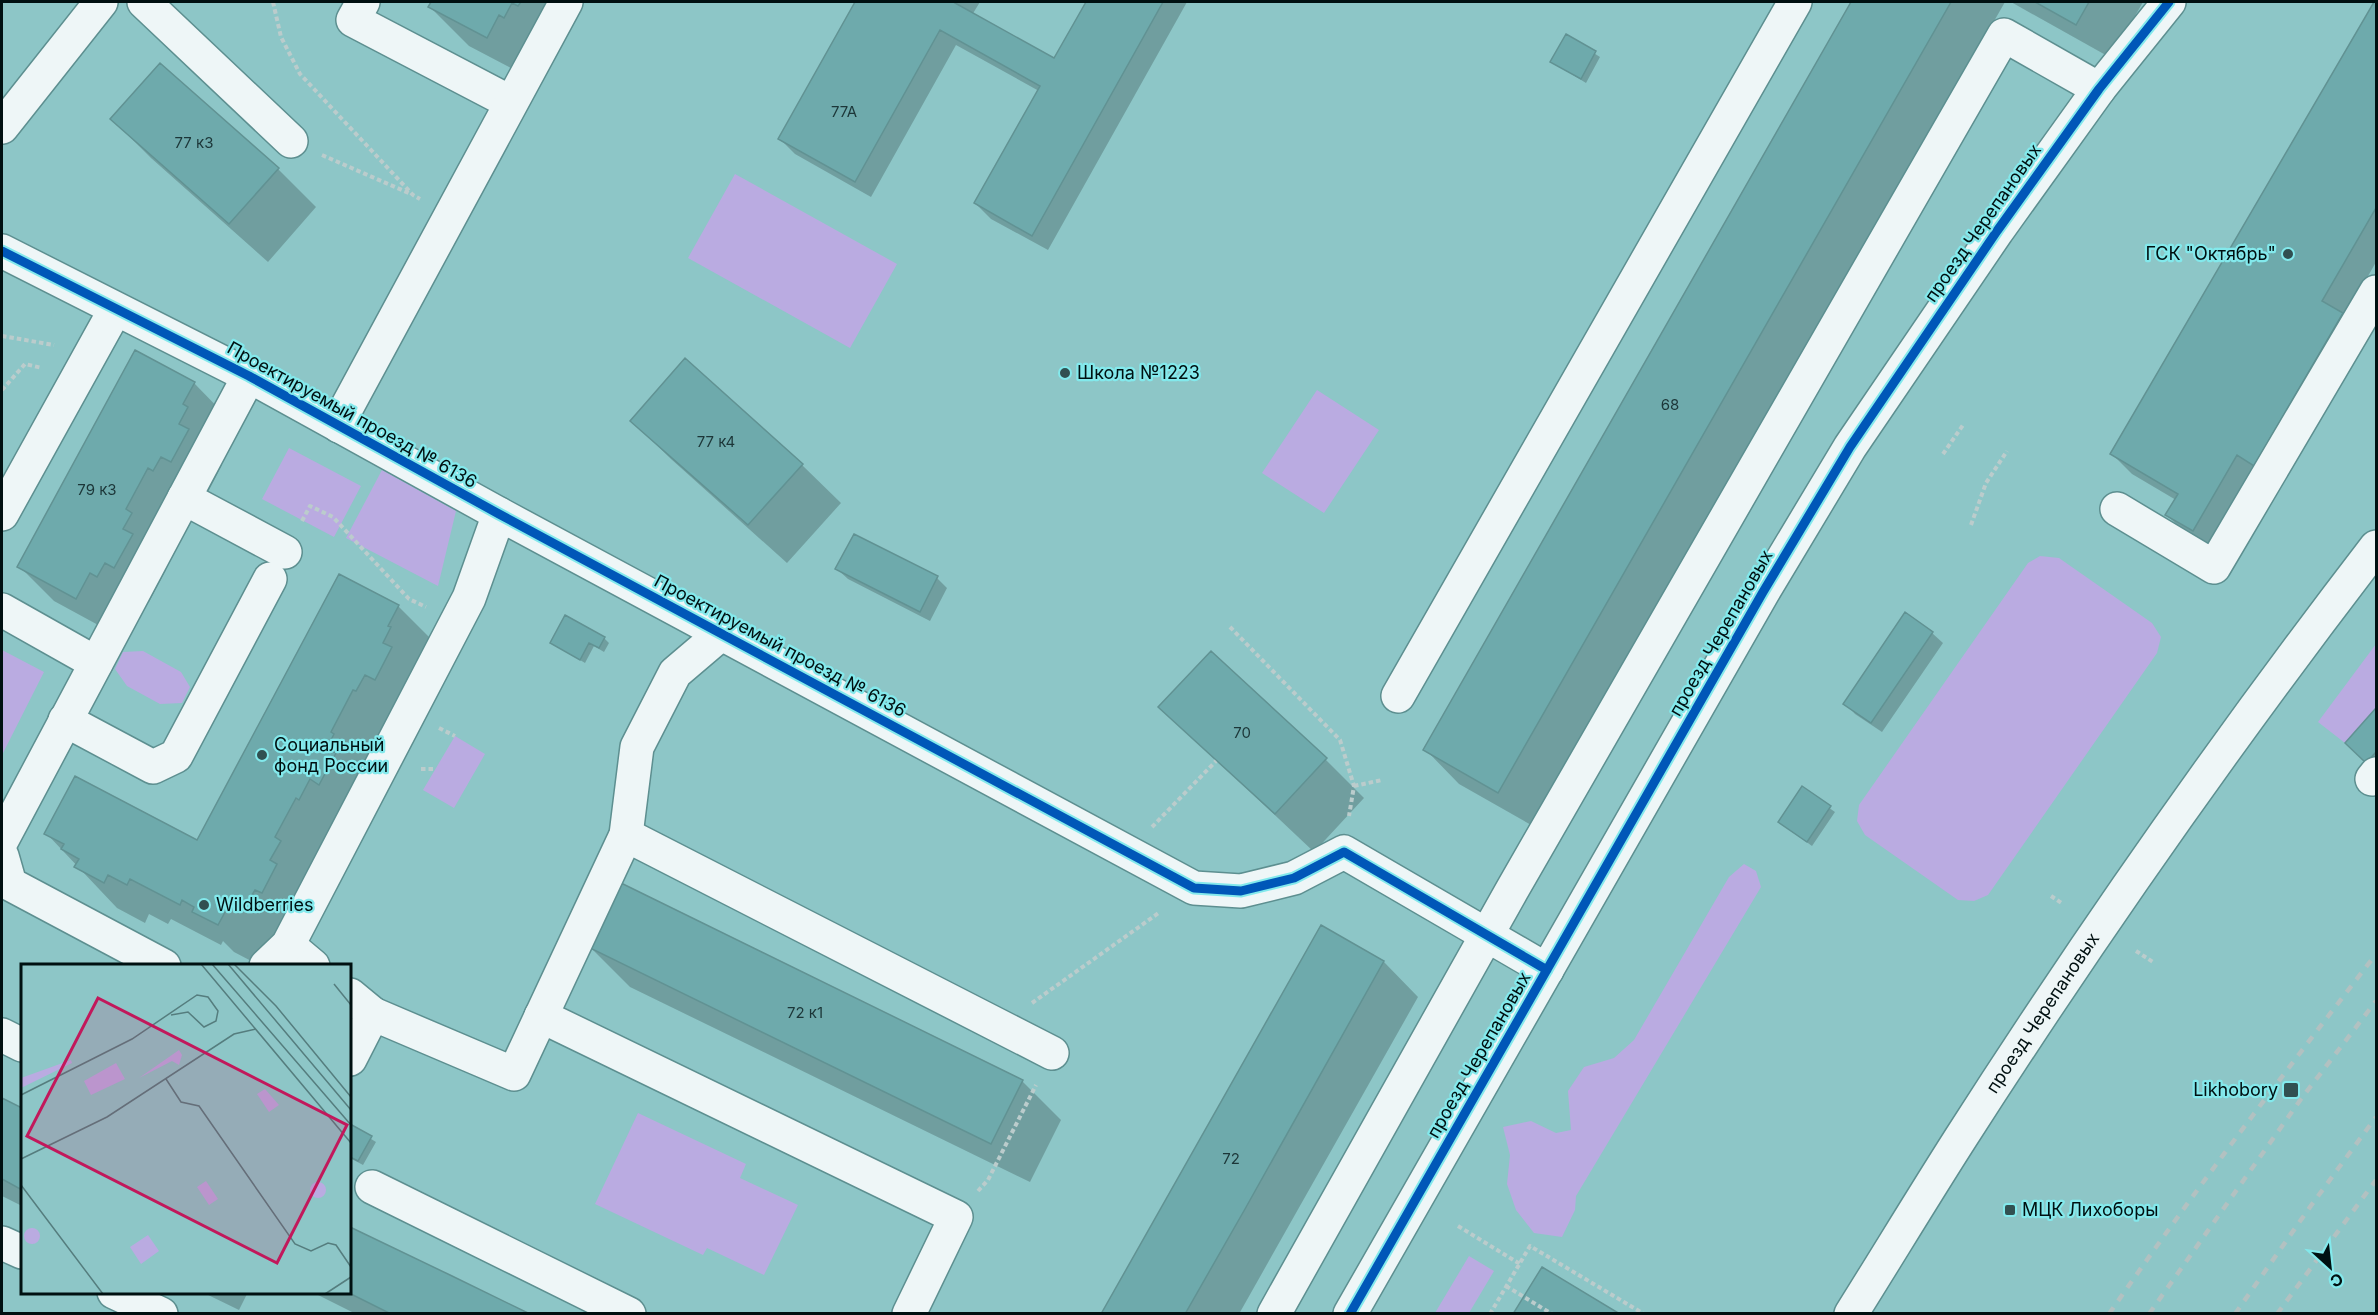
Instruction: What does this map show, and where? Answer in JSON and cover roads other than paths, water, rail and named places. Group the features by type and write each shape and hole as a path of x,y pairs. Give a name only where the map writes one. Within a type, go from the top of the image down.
{"street":[{"path":"2,127 101,2"},
{"path":"144,2 291,141"},
{"path":"363,2 353,20 510,102"},
{"path":"339,426 352,397 566,2"},
{"path":"1398,696 1795,2"},
{"name":"проезд Черепановых","path":"1350,1314 1757,602 1850,447 1990,240 2099,89 2169,2"},
{"path":"1274,1314 1487,936 2004,34 2099,89"},
{"name":"Проектируемый проезд № 6136","path":"2,251 249,376 1194,888 1241,891 1294,878 1344,852 1487,936"},
{"path":"2117,509 2214,567 2376,292"},
{"path":"2,514 115,310"},
{"path":"2,840 249,376"},
{"path":"65,720 153,767 176,756 278,565 184,498"},
{"path":"289,959 469,598 500,514"},
{"name":"проезд Черепановых","path":"1851,1314 1960,1139 2122,895 2326,612 2376,547"},
{"path":"2,610 96,663"},
{"path":"351,1054 361,1005 514,1074 626,836 637,747 675,673 722,633"},
{"path":"626,836 1052,1053"},
{"path":"2,856 10,884 160,964"},
{"path":"1487,936 1547,970"},
{"path":"541,1016 956,1217 909,1314"},
{"path":"2,1035 21,1044"},
{"path":"372,1187 629,1314"},
{"path":"2,1243 21,1252"},
{"path":"116,1294 161,1314"}],"railway":[{"path":"2109,1314 2207,1177 2376,954"},
{"path":"2149,1314 2301,1099 2376,1001"},
{"path":"2235,1314 2376,1117"},
{"path":"2277,1314 2376,1180"}],"place":[{"name":"ГСК \"Октябрь\"","path":"2288,254"},
{"name":"Школа №1223","path":"1065,373"},
{"name":"Социальный фонд России","path":"262,755"},
{"name":"Wildberries","path":"204,905"},
{"name":"Likhobory","path":"2291,1090"},
{"name":"МЦК Лихоборы","path":"2010,1210"}]}
